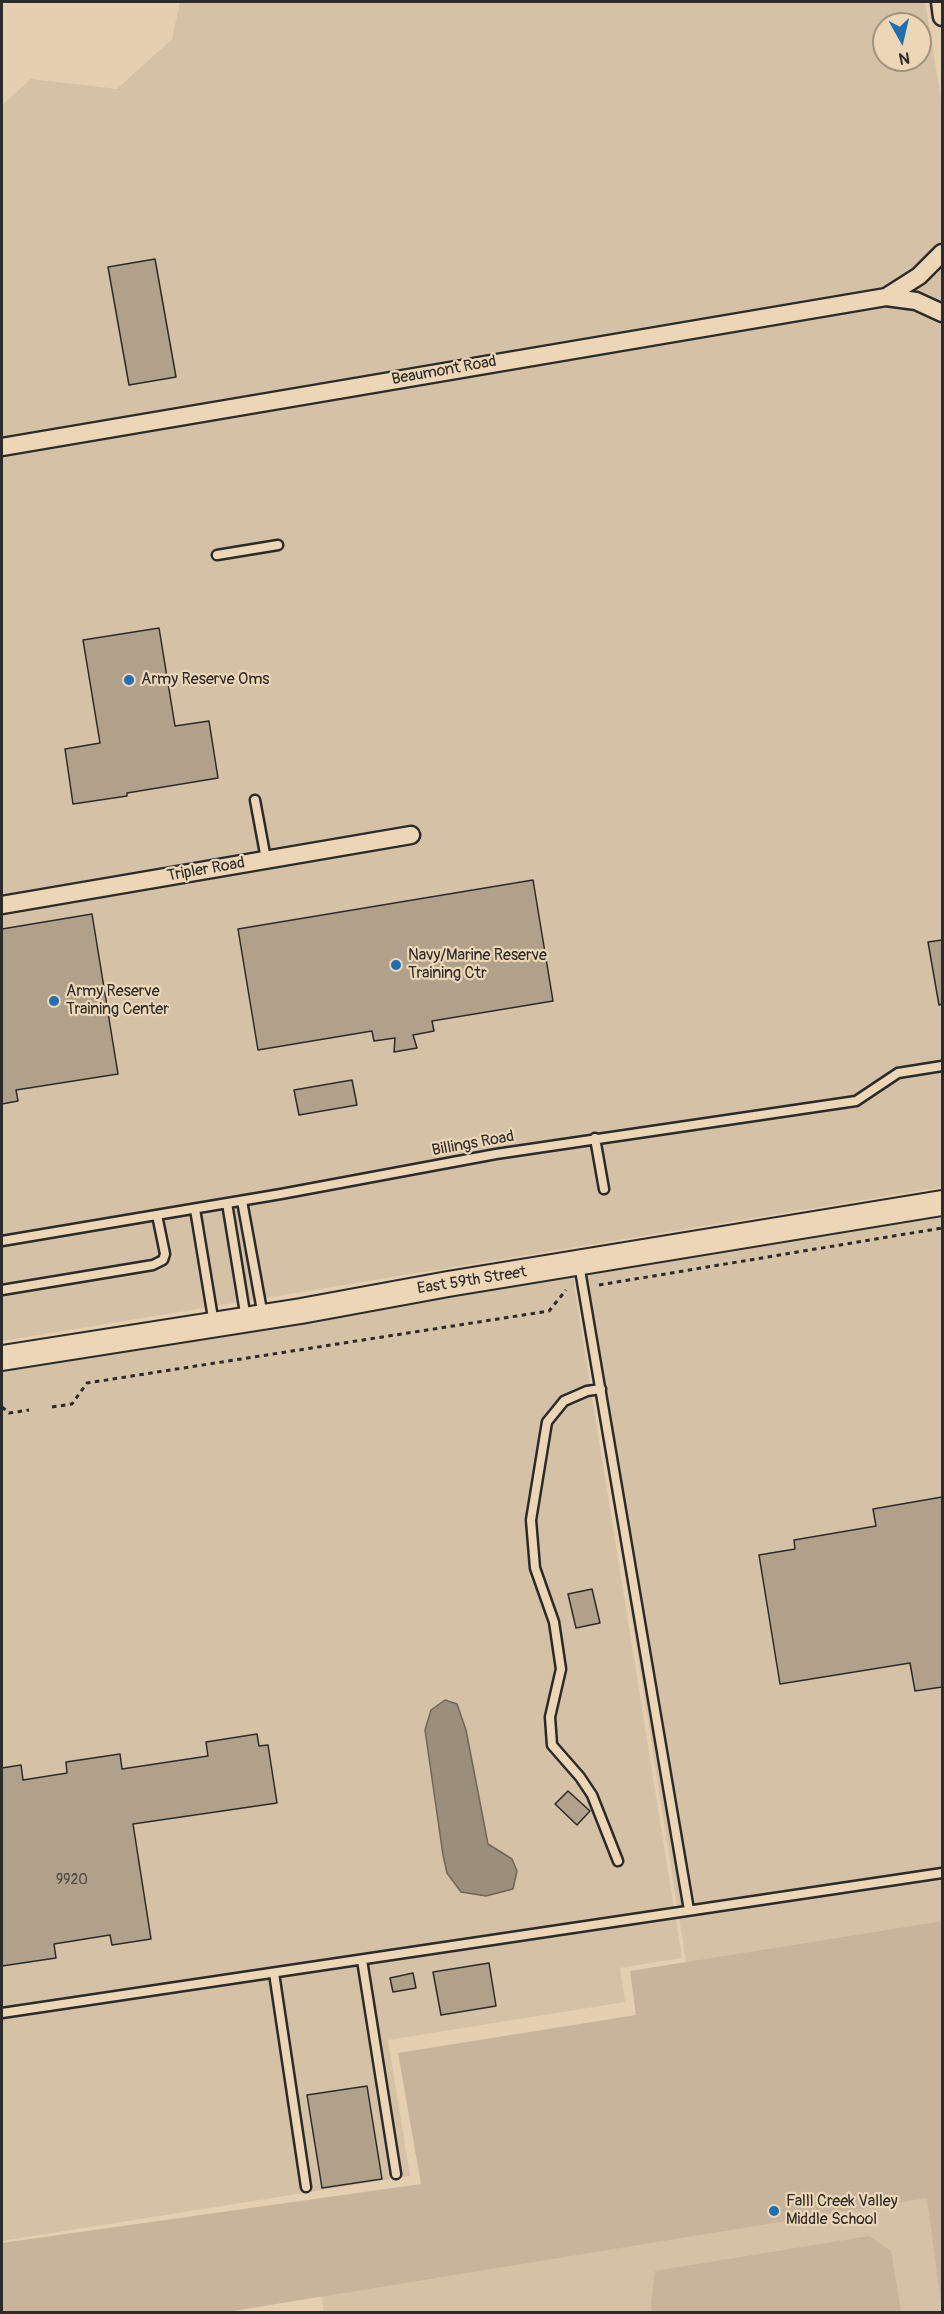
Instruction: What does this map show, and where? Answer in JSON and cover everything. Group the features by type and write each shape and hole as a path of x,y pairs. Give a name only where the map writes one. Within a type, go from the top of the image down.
{"street":[{"path":"940,2 942,17"},
{"name":"Beaumont Road","path":"886,297 919,276 942,253"},
{"name":"Beaumont Road","path":"2,447 886,297 916,301 942,313"},
{"name":"Tripler Road","path":"2,905 411,835"},
{"name":"East 59th Street","path":"2,1358 942,1203"}],"lane":[{"path":"217,555 278,545"},
{"path":"255,800 266,859"},
{"name":"Billings Road","path":"2,1241 242,1201 496,1154 856,1101 898,1073 942,1066"},
{"path":"595,1138 604,1189"},
{"path":"242,1201 255,1318"},
{"path":"227,1203 255,1318"},
{"path":"195,1209 214,1324"},
{"path":"2,1290 153,1265 163,1260 165,1254 157,1215"},
{"path":"579,1264 689,1910"},
{"path":"601,1389 586,1391 564,1401 547,1422 531,1520 536,1568 554,1622 561,1669 550,1717 552,1745 580,1777 592,1795 618,1861"},
{"path":"2,2013 942,1873"},
{"path":"362,1960 396,2174"},
{"path":"274,1972 306,2187"}],"path":[{"path":"599,1285 942,1228"},
{"path":"52,1407 72,1404 87,1383 549,1311 566,1290"},
{"path":"2,1407 9,1413 29,1410"}],"shaded area":[{"path":"180,2 925,2 927,12 872,12 872,72 932,72 932,44 942,105 942,1187 2,1341 2,105 31,79 117,89 172,39"},
{"path":"942,1211 942,1921 686,1962 577,1270"},
{"path":"572,1272 682,1958 620,1968 625,2002 388,2040 410,2176 2,2241 2,1363"},
{"path":"445,1700 457,1704 466,1730 488,1844 512,1859 517,1871 513,1889 486,1896 461,1892 447,1873 425,1730 431,1710"},
{"path":"942,1921 942,2312 927,2198 227,2312 2,2312 2,2243 421,2184 398,2053 636,2015 630,1971"},
{"name":"Falll Creek Valley Middle School","path":"923,2163 942,2312 324,2312 316,2260"},
{"path":"869,2236 891,2251 901,2312 652,2312 655,2271"}],"building":[{"path":"155,259 176,377 129,385 108,267"},
{"name":"Army Reserve Oms","path":"159,628 175,726 209,721 218,778 73,804 65,749 100,743 83,640"},
{"name":"Navy/Marine Reserve Training Ctr","path":"533,880 553,1001 432,1021 434,1031 413,1035 417,1048 394,1052 395,1038 374,1041 372,1031 258,1050 238,929"},
{"name":"Army Reserve Training Center","path":"92,914 118,1074 16,1090 18,1101 2,1104 2,929"},
{"path":"942,940 942,1004 939,1005 928,942"},
{"path":"352,1080 357,1105 299,1115 294,1090"},
{"path":"942,1497 942,1687 915,1691 910,1663 780,1684 759,1555 795,1549 794,1540 876,1526 873,1509"},
{"path":"592,1589 600,1623 576,1628 568,1594"},
{"path":"257,1734 259,1746 268,1745 277,1803 133,1824 151,1939 112,1945 110,1935 54,1944 56,1958 2,1966 2,1768 21,1765 23,1780 67,1773 66,1762 120,1754 122,1769 208,1756 206,1742"},
{"path":"568,1791 590,1811 577,1825 555,1804"},
{"path":"489,1963 496,2006 441,2015 433,1972"},
{"path":"413,1973 416,1988 393,1992 390,1978"},
{"path":"367,2086 382,2179 322,2188 307,2095"}],"place":[{"name":"Army Reserve Oms","path":"129,680"},
{"name":"Navy/Marine Reserve Training Ctr","path":"396,965"},
{"name":"Army Reserve Training Center","path":"54,1001"},
{"name":"Falll Creek Valley Middle School","path":"774,2211"}]}
